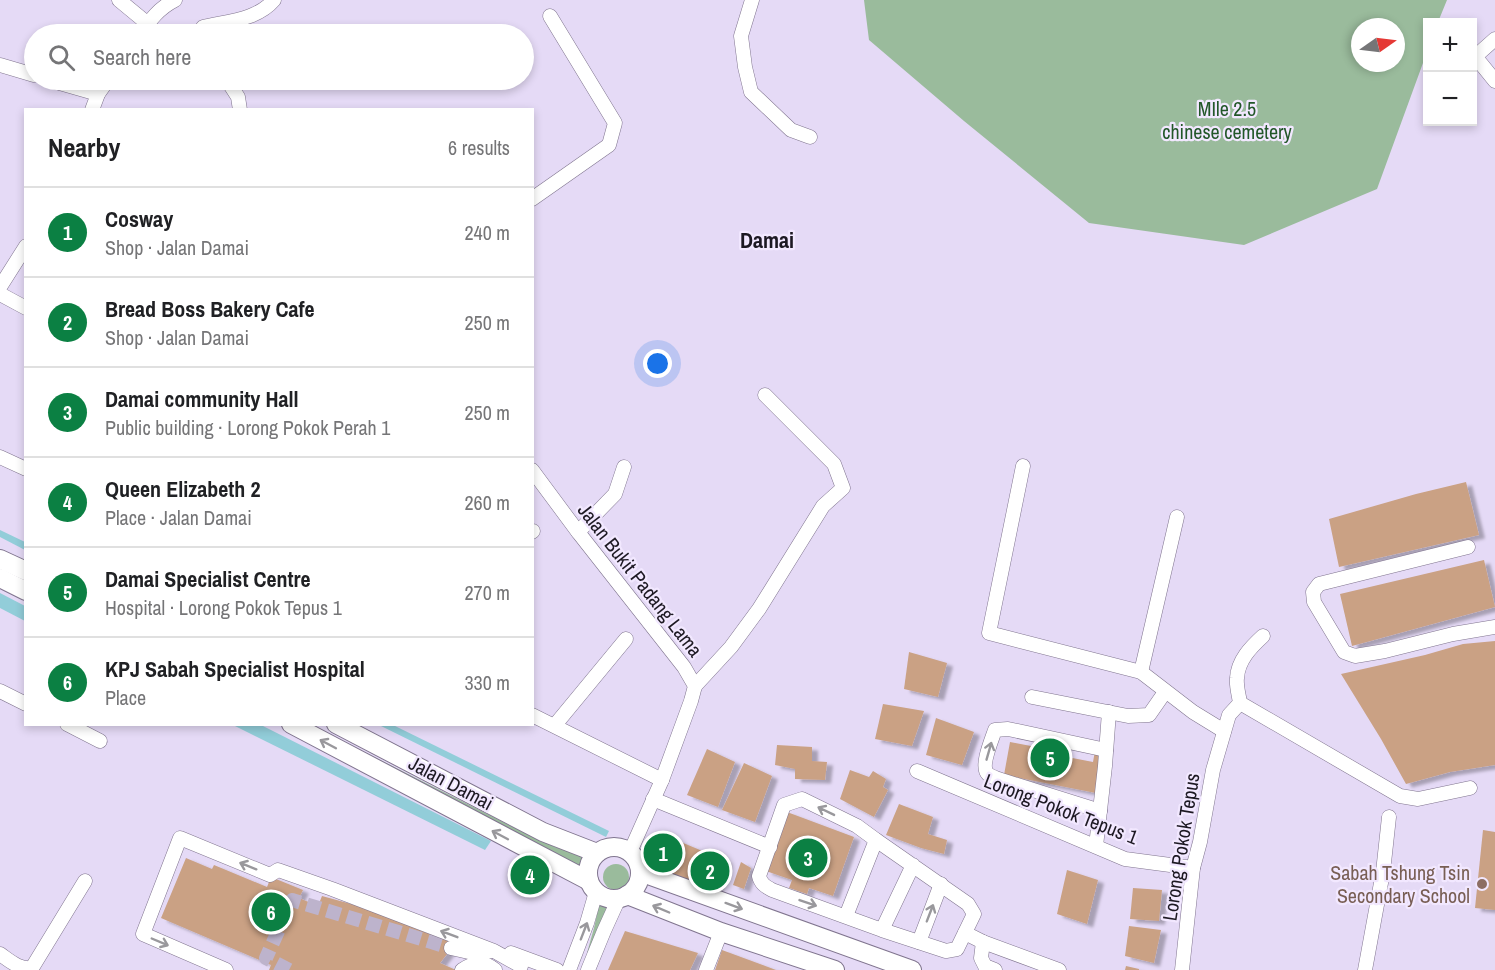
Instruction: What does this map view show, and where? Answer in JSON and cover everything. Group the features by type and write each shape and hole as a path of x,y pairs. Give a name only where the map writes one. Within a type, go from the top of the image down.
{"main road":[{"path":"0,559 24,570"},
{"path":"0,578 24,590"},
{"name":"Jalan Damai","path":"295,726 593,887"},
{"name":"Jalan Damai","path":"340,726 543,832 597,853"},
{"path":"623,897 636,885 640,872 638,864 630,852 622,848 605,848 597,853 589,866 588,874 593,887 603,897 611,899 623,897 835,970"},
{"path":"640,872 912,970"}],"street":[{"path":"118,0 140,24"},
{"path":"149,24 166,5 175,0"},
{"path":"217,24 244,18 266,9 274,0"},
{"path":"752,0 741,36 744,67 751,92 791,130 810,137"},
{"path":"534,198 609,145 615,123 550,16"},
{"path":"1495,39 1477,55 1478,60 1495,81"},
{"path":"0,64 24,72"},
{"path":"84,90 98,94"},
{"path":"93,108 101,90"},
{"path":"233,90 238,97 240,108"},
{"path":"0,287 24,249"},
{"path":"0,294 24,307"},
{"path":"695,686 738,638 824,506 843,488 834,464 765,395"},
{"path":"0,457 24,469"},
{"path":"1023,466 989,633 1141,672 1192,712 1224,732"},
{"path":"578,532 615,494 624,467"},
{"name":"Jalan Bukit Padang Lama","path":"534,473 684,667 695,686 662,780 630,852"},
{"path":"1141,672 1177,517"},
{"path":"1468,548 1319,584 1313,592 1314,602 1344,652 1355,656 1495,627"},
{"path":"1263,636 1248,650 1239,668 1237,678 1240,703 1400,796 1418,799 1470,788"},
{"path":"555,725 626,639"},
{"path":"1032,697 1128,716 1149,715 1165,692"},
{"path":"2,696 24,703"},
{"name":"Lorong Pokok Tepus","path":"1182,970 1194,867 1213,770 1229,716 1240,703"},
{"path":"1096,846 1109,712"},
{"path":"534,716 662,780"},
{"path":"70,726 100,741"},
{"path":"1100,811 998,779 986,772 986,766 995,730 1000,728 1106,750"},
{"name":"Lorong Pokok Tepus 1","path":"917,771 1125,859 1194,867"},
{"path":"653,799 770,846"},
{"path":"802,799 857,826 876,840 968,904 974,914 957,950 945,951 772,890 763,885 759,876 784,805 802,799"},
{"path":"1365,970 1383,872 1389,817"},
{"path":"226,970 142,934 180,838 270,875 278,870 494,951 521,969"},
{"path":"846,916 876,840"},
{"path":"882,930 913,865"},
{"path":"0,954 24,969 32,968 85,881"},
{"path":"919,942 941,884"},
{"path":"569,970 587,923 593,887"},
{"path":"588,970 604,931 623,897"},
{"path":"706,970 721,932"},
{"path":"965,933 1059,970"},
{"path":"983,942 981,957 985,966 995,970"},
{"path":"451,948 473,953 494,951 512,953 557,970"},
{"path":"462,970 474,963 486,964 495,970"}],"green space":[{"name":"MIle 2.5 chinese cemetery","path":"864,0 1447,0 1440,18 1423,18 1423,63 1377,189 1244,245 1089,223 869,40"},
{"path":"313,726 519,830 555,847 589,858 581,871"},
{"path":"616,864 625,868 629,877 625,886 616,890 607,886 603,877 607,868"},
{"path":"599,905 610,909 598,928 587,953 594,928"}],"shaded area":[{"path":"0,530 24,542 24,549 0,537"},
{"path":"0,593 24,605 24,620 0,608"},
{"path":"235,726 263,726 491,841 485,850"},
{"path":"381,726 395,726 609,831 606,837"}],"building":[{"path":"1466,482 1479,535 1339,567 1329,519"},
{"path":"1484,560 1495,607 1352,646 1340,594"},
{"path":"1495,641 1495,765 1450,772 1406,784 1341,674 1463,644"},
{"path":"909,652 947,663 938,697 904,689"},
{"path":"883,704 924,711 912,746 875,739"},
{"path":"936,718 974,732 962,765 926,755"},
{"path":"1010,742 1052,750 1053,745 1063,747 1062,756 1093,762 1095,751 1103,752 1096,793 1004,775"},
{"path":"777,745 812,747 812,761 827,762 825,780 795,779 795,769 775,765"},
{"path":"707,749 735,762 718,807 687,795"},
{"path":"744,763 772,776 755,822 722,810"},
{"path":"850,770 869,777 873,771 886,779 883,787 888,790 874,817 840,799"},
{"path":"899,804 933,817 928,834 947,840 944,854 886,835"},
{"path":"787,812 854,837 833,896 809,888 807,894 789,888 792,880 766,871"},
{"path":"1483,830 1495,832 1495,910 1475,908"},
{"path":"662,834 726,861 716,889 648,866"},
{"path":"186,858 212,869 214,865 267,887 271,877 303,890 299,898 318,906 322,896 453,932 451,949 440,963 456,970 269,970 271,965 161,918"},
{"path":"741,862 751,868 744,889 733,885"},
{"path":"522,868 540,877 537,881 520,873"},
{"path":"1067,870 1098,880 1087,924 1057,914"},
{"path":"1133,888 1162,890 1159,921 1130,919"},
{"path":"1129,926 1161,930 1154,963 1125,956"},
{"path":"625,931 698,953 690,970 608,970"},
{"path":"722,950 776,970 715,970"},
{"path":"1126,966 1139,969 1139,970 1125,970"}],"tunnel":[{"path":"289,970 266,958 292,900 451,948"}],"place":[{"name":"Damai Specialist Centre","path":"1050,758"},
{"name":"Cosway","path":"663,853"},
{"name":"Damai community Hall","path":"808,858"},
{"name":"Bread Boss Bakery Cafe","path":"710,871"},
{"name":"Queen Elizabeth 2","path":"530,875"},
{"name":"Sabah Tshung Tsin Secondary School","path":"1482,884"},
{"name":"KPJ Sabah Specialist Hospital","path":"271,912"}],"district":[{"name":"Damai","path":"767,240"}]}
